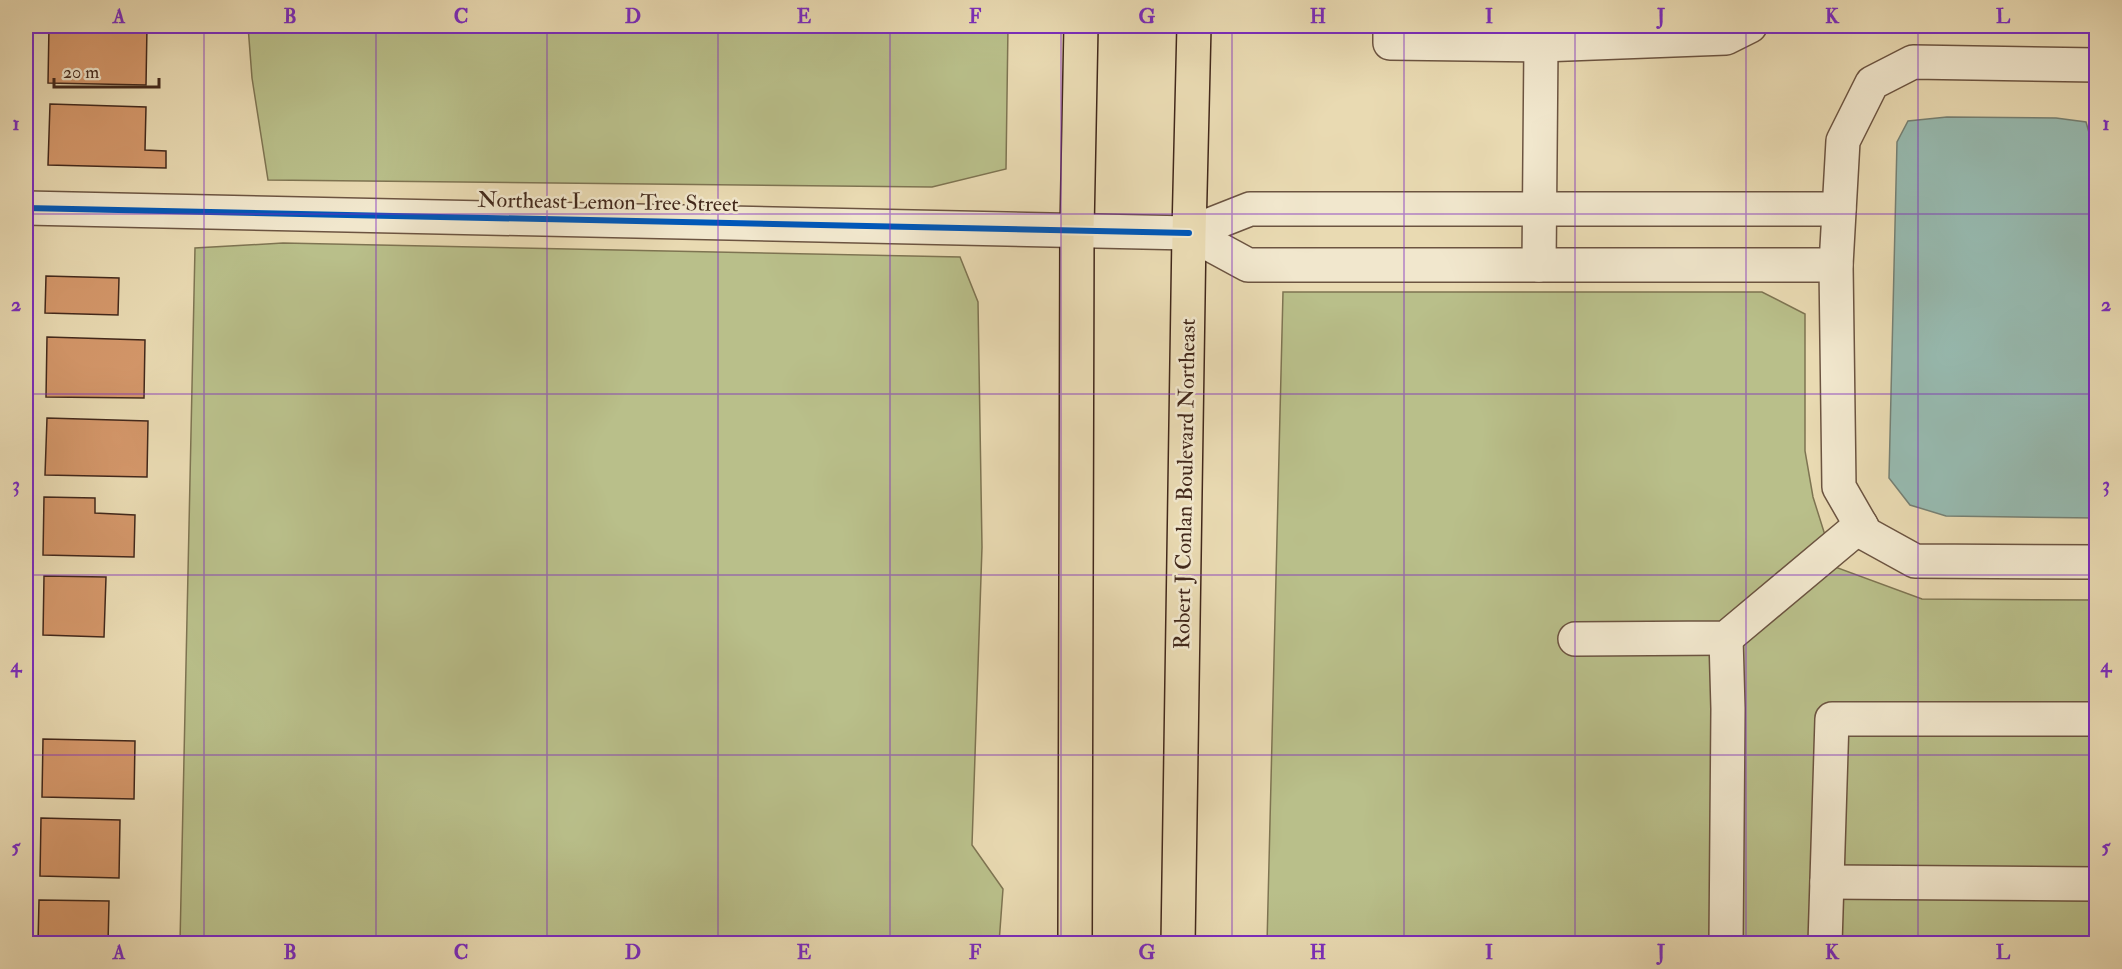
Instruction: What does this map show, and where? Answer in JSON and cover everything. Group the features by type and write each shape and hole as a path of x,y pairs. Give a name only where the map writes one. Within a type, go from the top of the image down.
{"main road":[{"path":"1075,944 1077,230 1081,26"},
{"name":"Robert J Conlan Boulevard Northeast","path":"1178,944 1194,26"}],"street":[{"path":"1390,26 1390,43 1541,45 1726,38 1750,26"},
{"path":"1539,266 1541,45"},
{"path":"2097,65 1913,62 1872,83 1843,141 1836,266 1839,487 1866,534 1915,561 2097,562"},
{"name":"Northeast Lemon Tree Street","path":"26,208 1189,233"},
{"path":"1189,233 1250,209 1839,209"},
{"path":"1189,233 1248,266 1836,266"},
{"path":"1575,639 1726,638 1861,525"},
{"path":"1726,638 1728,721 1726,944"},
{"path":"1825,944 1832,719 2097,719"},
{"path":"1827,882 2097,884"}],"green space":[{"path":"248,26 1008,26 1006,169 932,187 268,180 252,78"},
{"path":"283,243 960,257 978,302 982,547 972,845 1003,889 999,943 180,943 195,248"},
{"path":"1283,292 1762,292 1805,314 1805,451 1813,497 1835,567 1922,599 2096,600 2096,943 1267,944"}],"water":[{"path":"1947,117 2056,118 2086,122 2096,157 2096,518 1946,516 1910,505 1889,478 1897,142 1908,121"}],"building":[{"path":"49,26 147,26 146,85 48,83"},
{"path":"50,104 146,107 145,150 166,151 166,168 48,165"},
{"path":"46,276 119,278 118,315 45,313"},
{"path":"47,337 145,340 144,398 46,397"},
{"path":"47,418 148,421 147,477 45,475"},
{"path":"44,497 95,498 95,513 135,515 134,557 43,555"},
{"path":"44,576 106,577 104,637 43,635"},
{"path":"43,739 135,741 134,799 42,797"},
{"path":"41,818 120,820 119,878 40,876"},
{"path":"39,900 109,901 108,944 38,944"}],"cycle path":[{"path":"26,208 1189,233"}]}
